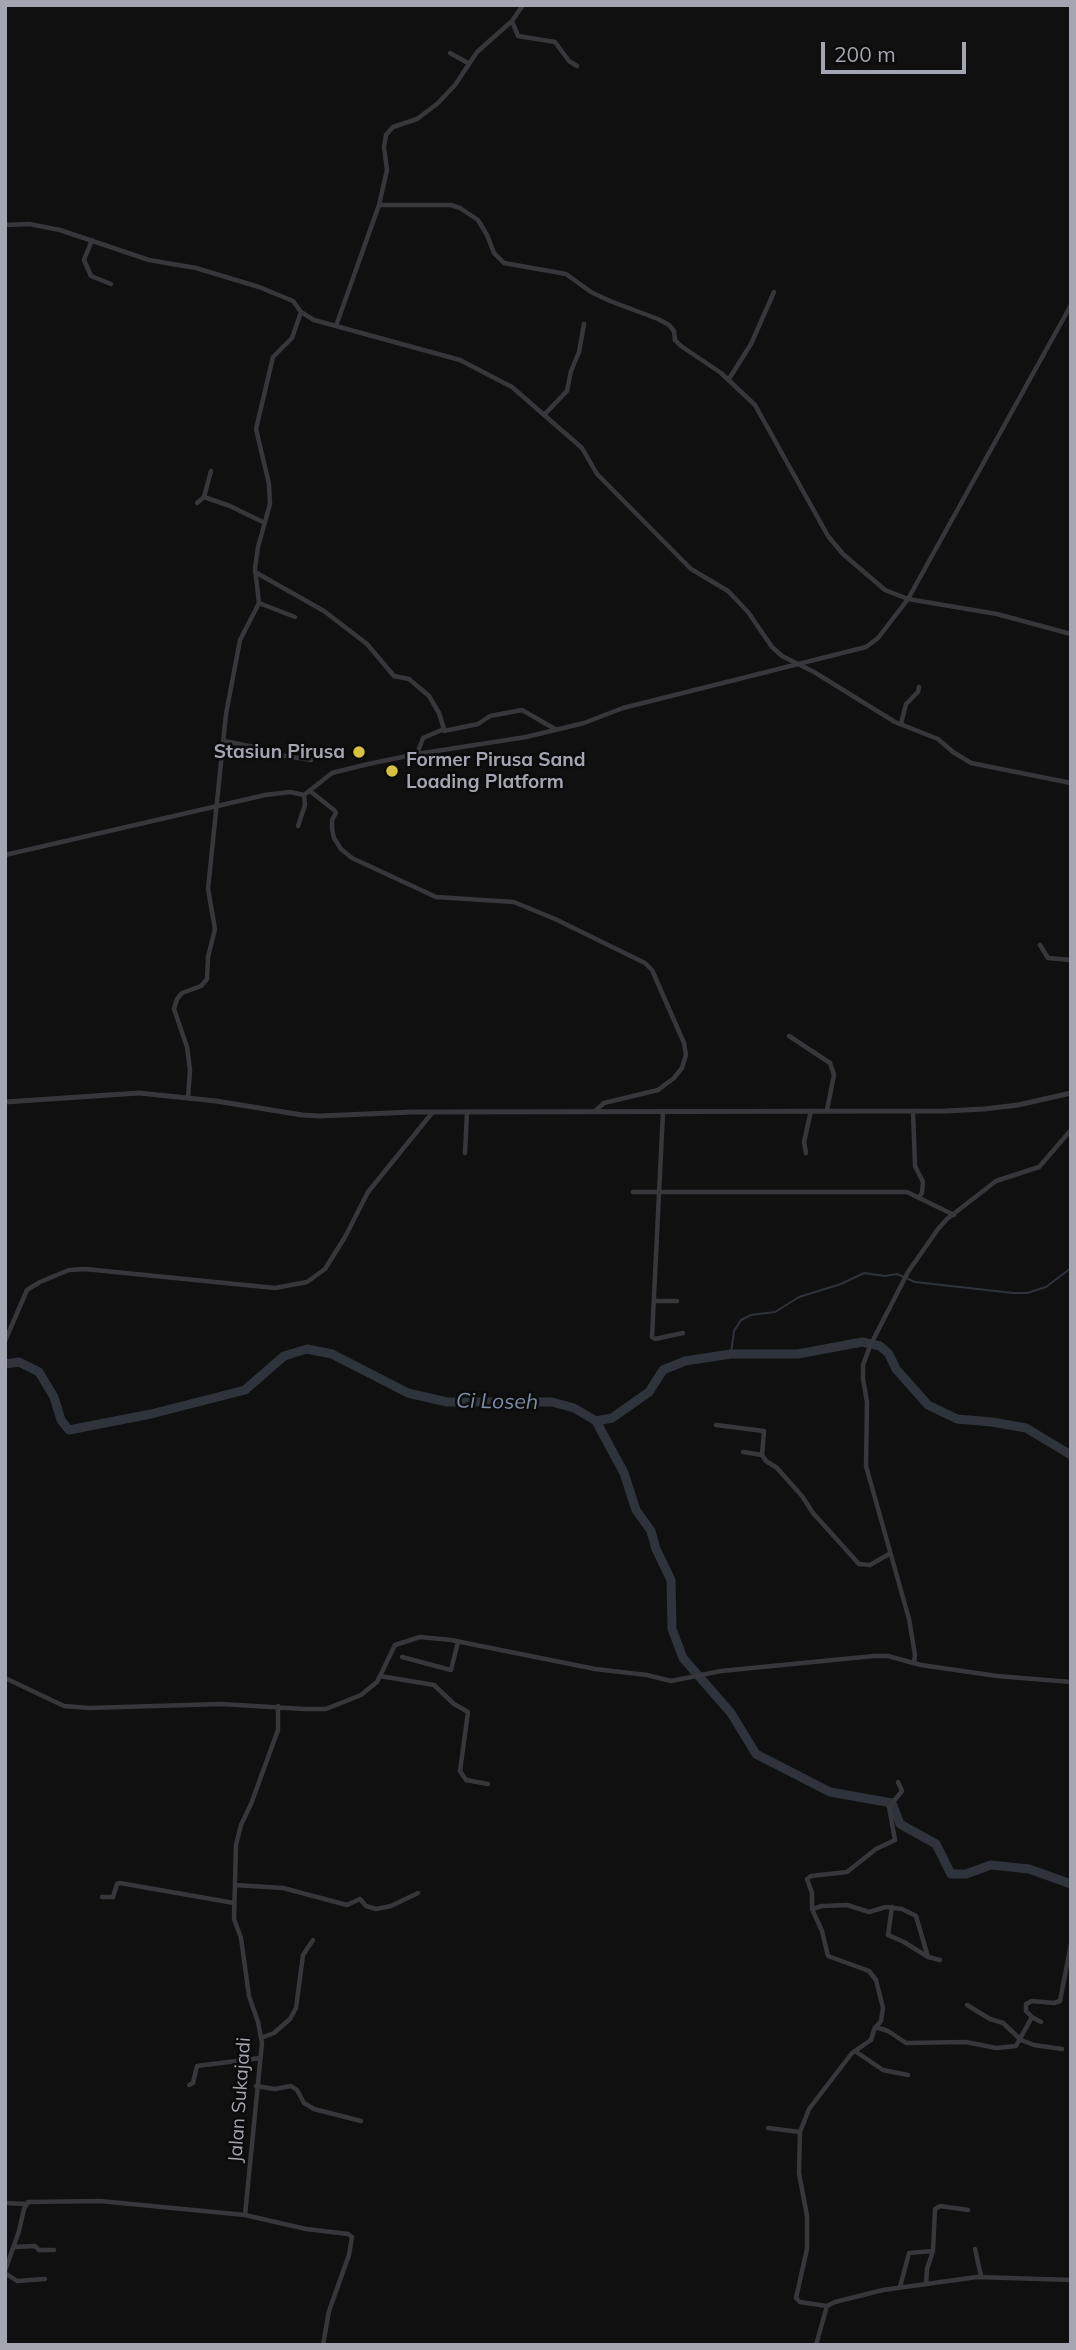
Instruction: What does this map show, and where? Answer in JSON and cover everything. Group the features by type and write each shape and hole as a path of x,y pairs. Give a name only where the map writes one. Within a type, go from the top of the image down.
{"street":[{"path":"336,326 379,205 387,170 384,140 388,131 417,119 437,104 455,85 477,52 512,21 523,5"},
{"path":"512,21 518,36 555,42 569,61 577,66"},
{"path":"450,53 468,63"},
{"path":"379,205 451,205 468,211 484,228 494,253 504,263 566,274 610,302 664,321 674,331 675,340 681,346 729,379 755,405 828,536 843,554 885,590 908,598 997,614 1071,634"},
{"path":"5,225 37,225 149,260 196,268 259,286 293,301 301,312 314,320 460,360 519,391 582,449 597,474 691,569 728,591 748,611 772,648 782,656 901,724 938,739 971,763 1071,783"},
{"path":"92,240 84,260 91,276 111,285"},
{"path":"729,379 751,344 774,292"},
{"path":"5,855 265,795 290,792 304,795 332,773 417,754 493,744 584,723 623,708 866,647 883,632 908,598 1071,305"},
{"path":"188,1098 190,1070 187,1047 174,1009 182,993 201,986 208,973 208,957 215,929 208,890 223,741 240,640 258,603 255,572 258,547 270,504 256,429 273,357 292,338 301,312"},
{"path":"544,415 567,391 584,324"},
{"path":"197,503 204,497 211,471"},
{"path":"204,497 265,523"},
{"path":"255,572 324,611 367,644 394,676 409,679 430,698 444,724 443,731"},
{"path":"258,603 295,617"},
{"path":"901,724 906,704 918,692 919,687"},
{"path":"417,754 423,738 478,723 494,715 522,710 555,729"},
{"path":"223,741 311,760"},
{"path":"310,791 336,813 332,820 334,838 341,849 352,858 436,897 514,902 555,919 648,966 662,989 684,1043 686,1055 682,1068 658,1090 604,1103 595,1113"},
{"path":"298,826 305,805 304,795"},
{"path":"1040,945 1048,958 1071,960"},
{"path":"789,1036 830,1063 834,1075 827,1111"},
{"path":"5,1101 139,1093 302,1115 432,1112 913,1111 984,1109 1071,1093"},
{"path":"806,1153 804,1142 812,1110"},
{"path":"913,1111 915,1166 923,1182 919,1197"},
{"path":"5,1341 27,1290 69,1270 85,1269 275,1288 307,1282 325,1269 368,1192 432,1112"},
{"path":"465,1153 467,1112"},
{"path":"663,1112 653,1338 683,1333"},
{"path":"914,1663 909,1619 866,1466 867,1402 862,1375 870,1346 904,1278 938,1229 996,1181 1039,1167 1071,1130"},
{"path":"634,1192 907,1192 954,1215"},
{"path":"654,1301 677,1301"},
{"path":"716,1425 764,1431 762,1455 766,1461 777,1468 813,1513 859,1563 870,1565 890,1554"},
{"path":"743,1452 762,1455"},
{"path":"5,1678 64,1706 89,1708 210,1704 326,1709 362,1695 377,1682 392,1649 401,1641 421,1637 671,1681 721,1671 888,1656 914,1663 997,1676 1071,1682"},
{"path":"402,1657 451,1670 458,1642"},
{"path":"380,1676 434,1685 454,1704 468,1712 460,1772 468,1781 488,1784"},
{"name":"Jalan Sukajadi","path":"245,2215 261,2038 249,1996 241,1938 234,1919 236,1845 241,1825 278,1730 278,1706"},
{"path":"898,1782 902,1791 892,1803 895,1840 878,1848 847,1872 807,1879 812,1892 812,1909 822,1931 828,1956 869,1971 876,1980 883,2008 881,2021 875,2027 871,2040 855,2051 808,2109 800,2132 799,2179 807,2216 808,2236 796,2298 800,2302 827,2306 900,2287 981,2276 1071,2280"},
{"path":"102,1897 113,1897 117,1884 120,1883 234,1903"},
{"path":"235,1885 284,1888 347,1905 360,1899 366,1906 376,1909 391,1906 418,1893"},
{"path":"812,1909 847,1905 869,1912 899,1908 916,1916 928,1957"},
{"path":"892,1907 888,1935 928,1957 940,1960"},
{"path":"261,2038 274,2033 290,2019 296,2008 303,1955 313,1940"},
{"path":"1041,2022 1026,2011 1027,2002 1060,2001 1071,1944"},
{"path":"967,2005 990,2019 1003,2023 1020,2040 1062,2049"},
{"path":"875,2027 888,2031 906,2043 966,2042 996,2048 1012,2047 1016,2046 1032,2017"},
{"path":"855,2051 883,2070 908,2075"},
{"path":"189,2085 193,2083 197,2066 260,2058"},
{"path":"256,2086 270,2089 291,2086 298,2090 304,2103 314,2109 360,2121"},
{"path":"768,2128 800,2132"},
{"path":"5,2203 100,2201 245,2215 306,2229 348,2234 352,2237 349,2255 329,2311 323,2345"},
{"path":"25,2204 5,2272 17,2281 45,2279"},
{"path":"926,2284 933,2251 935,2209 940,2206 968,2210"},
{"path":"14,2247 36,2246 40,2250 54,2250"},
{"path":"975,2249 981,2276"},
{"path":"900,2287 909,2253 933,2251"},
{"path":"816,2345 827,2306"}],"waterway":[{"path":"731,1354 734,1331 741,1320 751,1315 775,1312 799,1297 841,1284 864,1273 885,1276 897,1274 915,1282 1027,1293 1046,1287 1071,1268"},
{"name":"Ci Loseh","path":"5,1364 19,1362 39,1372 54,1397 61,1420 69,1430 151,1414 245,1390 284,1356 307,1349 332,1354 408,1393 447,1402 552,1402 574,1408 596,1421 612,1418 649,1392 663,1370 685,1361 731,1354 798,1354 862,1342 880,1346 889,1354 896,1369 928,1405 957,1419 1026,1428 1071,1455"},
{"path":"596,1421 624,1473 636,1510 651,1531 656,1549 671,1580 672,1629 683,1658 731,1713 756,1754 830,1792 892,1803 900,1824 936,1844 951,1874 966,1874 991,1865 1029,1869 1071,1884"}],"place":[{"name":"Stasiun Pirusa","path":"359,752"},
{"name":"Former Pirusa Sand Loading Platform","path":"392,771"}]}
